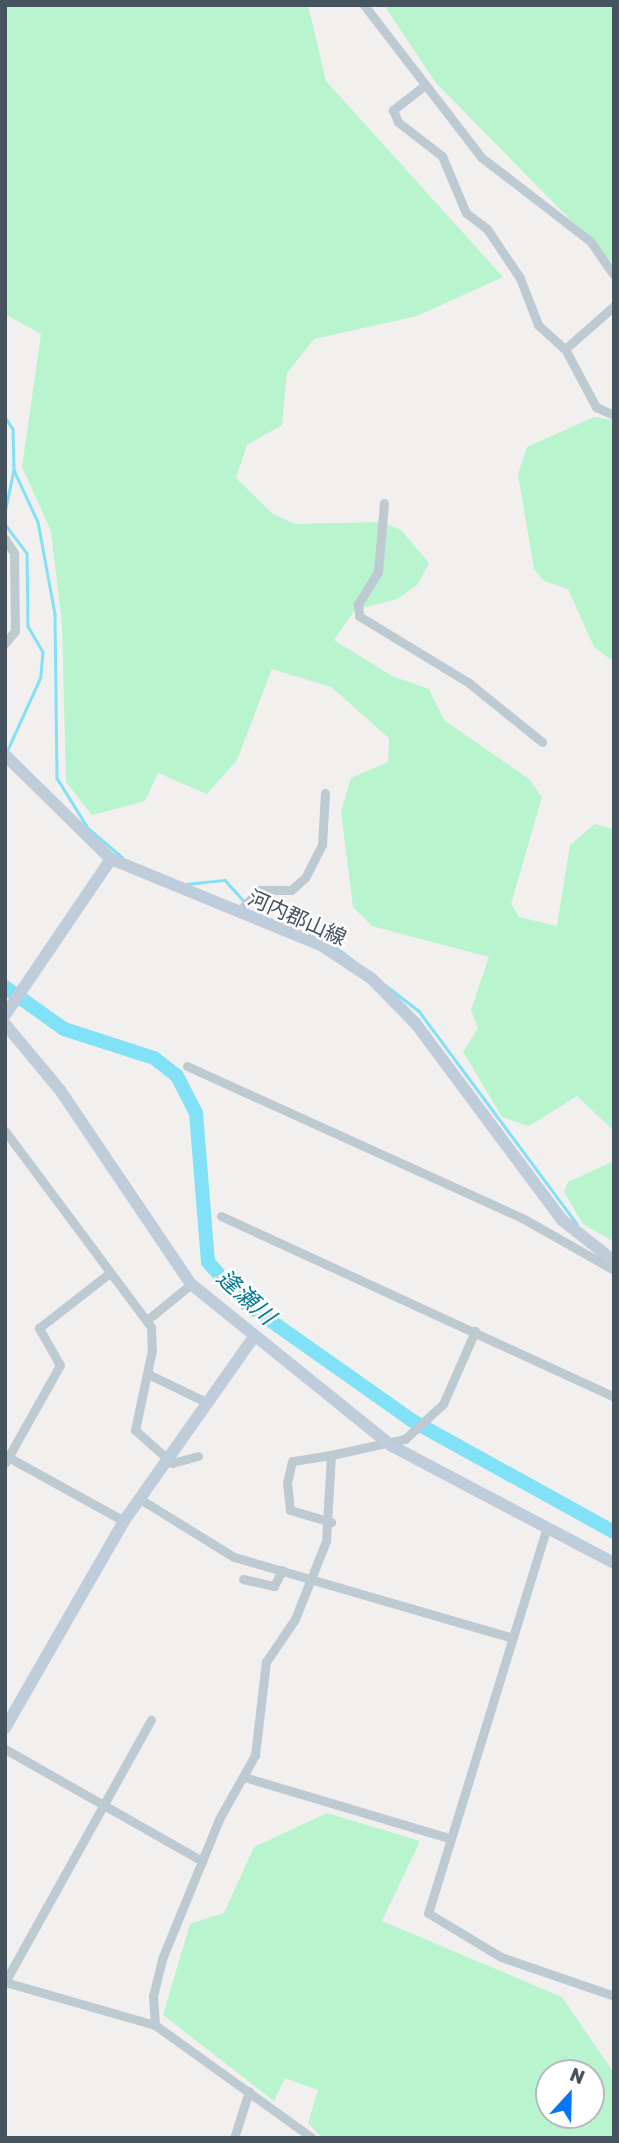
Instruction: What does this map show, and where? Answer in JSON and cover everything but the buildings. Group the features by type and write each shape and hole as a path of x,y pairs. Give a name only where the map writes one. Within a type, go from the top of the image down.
{"street":[{"path":"364,5 481,157 590,241 614,275"},
{"path":"425,85 393,110 398,122 442,156 466,213 487,229 520,278 538,325 565,349 596,407 614,415"},
{"path":"565,349 614,306"},
{"path":"384,503 378,572 358,604 359,616 468,683 542,742"},
{"path":"5,540 14,553 15,631 5,643"},
{"name":"河内郡山線","path":"8,758 111,859 321,946 385,991 562,1220 614,1261"},
{"path":"238,912 259,890 291,890 305,878 322,845 325,793"},
{"path":"5,1015 111,859"},
{"path":"5,1024 60,1090 191,1284 392,1446 545,1530 614,1563"},
{"path":"187,1066 524,1219 614,1270"},
{"path":"5,1131 107,1275 146,1320 153,1339 148,1374 134,1426 167,1460 188,1463 198,1456"},
{"path":"221,1216 614,1397"},
{"path":"107,1275 39,1328 60,1365 7,1460 124,1521"},
{"path":"146,1320 191,1284"},
{"path":"331,1522 290,1510 287,1482 292,1461 392,1446 405,1439 432,1414 475,1331"},
{"path":"5,1728 124,1521 254,1336"},
{"path":"148,1374 208,1403"},
{"path":"155,2025 156,1979 202,1861 257,1746 266,1662 312,1580 331,1522 331,1455"},
{"path":"140,1499 220,1552 510,1637"},
{"path":"545,1530 449,1838 429,1918 515,1963 614,1996"},
{"path":"243,1579 274,1586 282,1570"},
{"path":"151,1720 5,1982 155,2025 312,2138"},
{"path":"5,1749 202,1861"},
{"path":"244,1777 449,1838"},
{"path":"234,2138 249,2091"}],"green space":[{"path":"5,5 308,5 326,81 503,277 417,316 314,339 287,373 282,425 247,445 236,478 273,514 295,524 382,522 401,530 429,563 417,585 397,599 355,610 334,640 392,676 429,689 444,720 529,779 542,797 511,904 519,917 557,926 570,845 595,824 614,829 614,1131 577,1096 529,1126 502,1117 463,1052 478,1028 471,1010 489,957 372,926 353,907 341,812 351,778 388,762 389,738 331,687 272,669 237,760 207,794 158,773 145,801 92,815 66,782 62,625 51,531 22,467 41,334 5,314"},
{"path":"384,5 614,5 614,264 436,83"},
{"path":"594,417 614,420 614,662 594,647 568,589 544,581 534,569 518,474 527,447"},
{"path":"614,1161 614,1242 583,1224 564,1192 568,1182"},
{"path":"327,1813 420,1841 382,1921 562,1997 604,2059 535,2059 535,2129 605,2129 605,2060 614,2073 614,2138 322,2138 308,2123 318,2090 285,2078 274,2101 163,2015 190,1924 224,1913 254,1847"}],"waterway":[{"path":"5,417 13,429 14,470 5,513"},
{"path":"14,470 38,522 55,614 57,778 88,828 122,857"},
{"path":"5,524 27,553 28,626 43,652 41,677 7,752"},
{"path":"186,884 225,880 244,901"},
{"path":"337,948 419,1011 577,1224"},
{"name":"逢瀬川","path":"5,987 64,1029 154,1058 177,1076 196,1113 208,1262 244,1302 411,1420 614,1532"}]}
